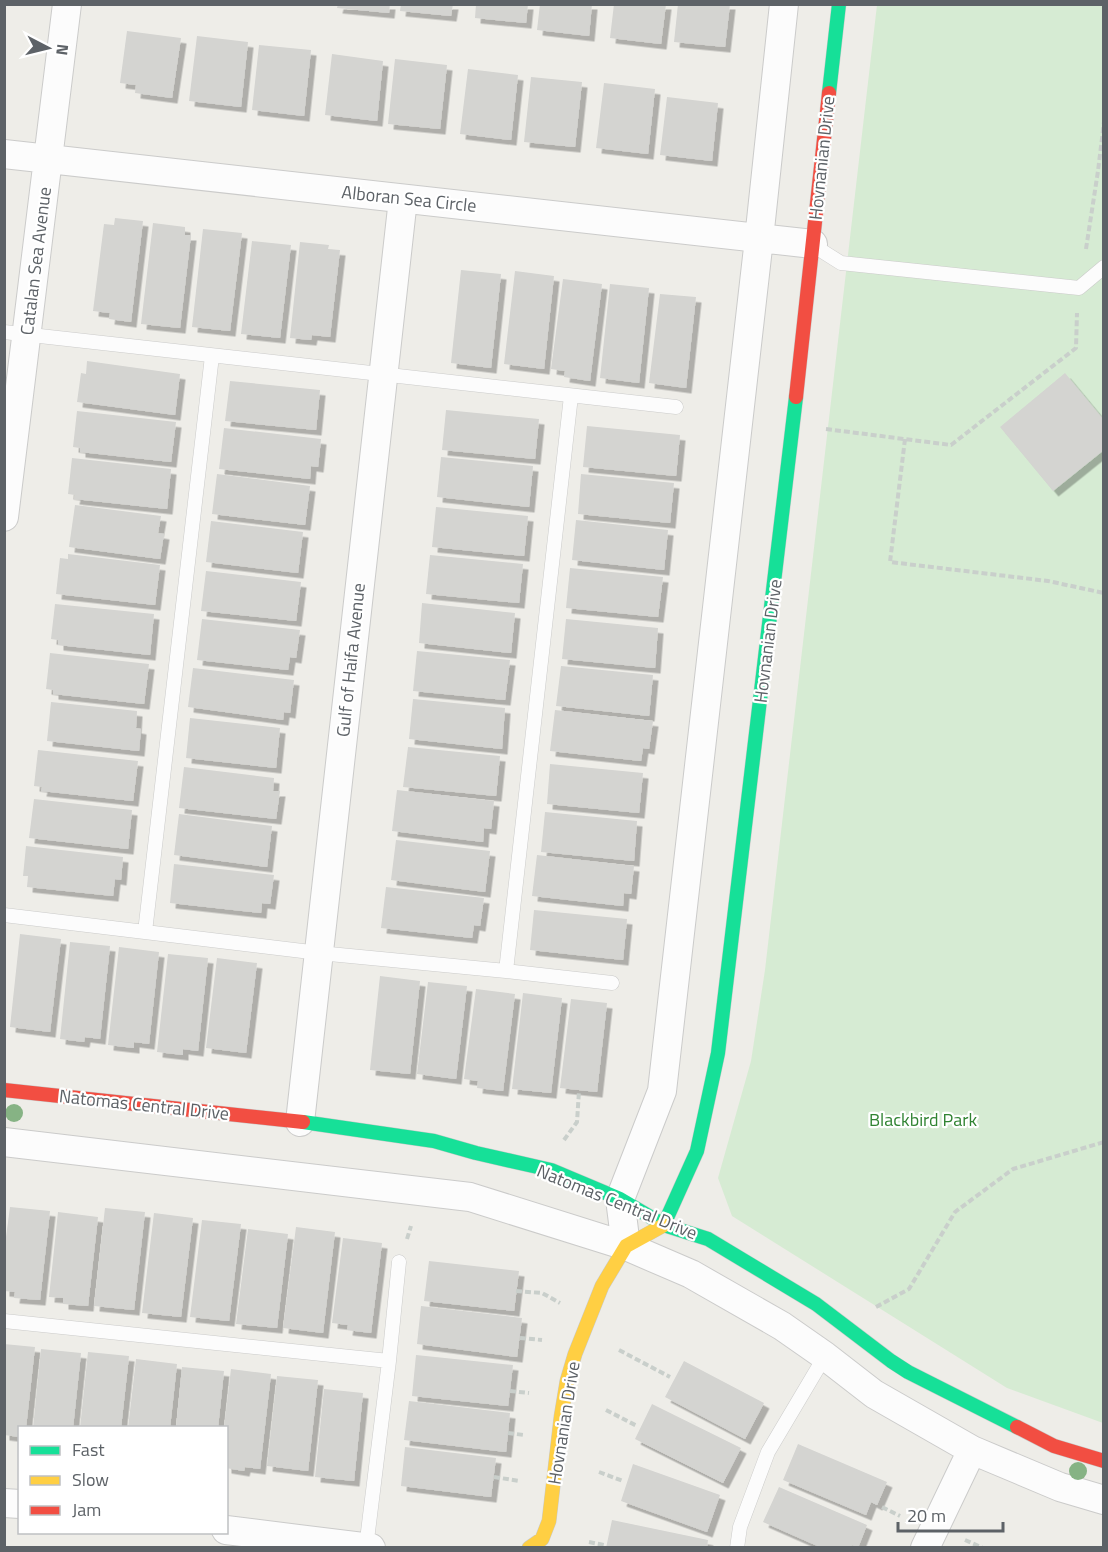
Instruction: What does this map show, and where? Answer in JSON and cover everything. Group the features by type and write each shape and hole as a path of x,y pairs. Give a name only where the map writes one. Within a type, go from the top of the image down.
{"street":[{"name":"Catalan Sea Avenue","path":"4,517 15,333 49,159 67,4"},
{"path":"664,1225 626,1246 620,1199 662,1091 784,4"},
{"name":"Hovnanian Drive","path":"664,1225 697,1151 718,1053 781,528 839,4"},
{"name":"Alboran Sea Circle","path":"4,154 813,244"},
{"name":"Gulf of Haifa Avenue","path":"300,1122 403,199"},
{"name":"Natomas Central Drive","path":"4,1090 300,1122 434,1141 551,1170 620,1199 664,1225 708,1239 816,1304 908,1372 1054,1446 1104,1461"},
{"name":"Natomas Central Drive","path":"4,1142 470,1197 626,1246 691,1274 782,1326 874,1394 972,1450 1059,1487 1104,1500"},
{"name":"Hovnanian Drive","path":"530,1548 542,1539 549,1521 561,1417 567,1381 575,1354 602,1286 626,1246"},
{"path":"925,1548 972,1450"},
{"path":"228,1530 371,1548"}],"lane":[{"path":"813,244 841,263 1079,288 1104,267"},
{"path":"15,333 676,407"},
{"path":"145,932 212,356"},
{"path":"506,971 571,396"},
{"path":"4,915 319,953 612,983"},
{"path":"366,1547 399,1262"},
{"path":"4,1321 389,1361"},
{"path":"737,1548 740,1527 768,1452 825,1356"}],"path":[{"path":"820,428 951,445 1076,348 1079,288 1104,122"},
{"path":"1098,171 1104,172"},
{"path":"905,439 890,562 1048,581 1104,593"},
{"path":"561,1144 576,1122 579,1091"},
{"path":"874,1308 909,1288 956,1212 1013,1169 1104,1142"},
{"path":"516,1291 542,1293 564,1305"},
{"path":"520,1338 542,1340"},
{"path":"619,1350 670,1377"},
{"path":"510,1391 529,1394"},
{"path":"606,1410 637,1425"},
{"path":"508,1432 524,1434"},
{"path":"599,1472 623,1480"},
{"path":"494,1478 524,1481"},
{"path":"882,1507 900,1516"},
{"path":"960,1538 984,1548"},
{"path":"589,1542 604,1545"}],"green space":[{"name":"Blackbird Park","path":"877,5 1103,5 1103,1423 1007,1388 732,1216 718,1178 751,1061 765,970"}],"building":[{"path":"338,4 390,4 389,13 337,8"},
{"path":"401,4 453,4 451,16 400,11"},
{"path":"476,4 528,4 526,23 475,18"},
{"path":"540,4 592,4 589,36 537,30"},
{"path":"614,4 666,4 661,44 610,38"},
{"path":"678,4 730,4 725,47 674,42"},
{"path":"127,31 181,38 172,98 135,93 136,85 120,83"},
{"path":"197,36 248,42 241,107 189,101"},
{"path":"259,45 311,50 304,116 252,110"},
{"path":"332,54 383,61 377,121 325,115"},
{"path":"395,59 447,65 440,129 388,124"},
{"path":"468,69 518,75 511,140 460,134"},
{"path":"531,77 582,82 575,147 524,142"},
{"path":"604,83 655,89 648,154 596,148"},
{"path":"667,97 718,103 712,161 660,155"},
{"path":"115,218 143,221 131,322 109,319 110,313 93,311 104,224 114,225"},
{"path":"153,223 185,227 185,235 191,235 180,328 141,324"},
{"path":"203,229 242,233 230,331 192,327"},
{"path":"252,241 291,245 280,338 241,334"},
{"path":"300,242 329,245 328,249 340,250 330,337 312,335 311,340 290,338"},
{"path":"461,270 501,274 491,368 451,363"},
{"path":"515,271 554,276 544,369 504,364"},
{"path":"563,279 602,284 590,381 564,377 565,371 551,369"},
{"path":"610,284 649,288 639,383 600,378"},
{"path":"660,294 696,297 686,388 649,383"},
{"path":"87,361 180,374 175,415 77,402 81,373 86,374"},
{"path":"1065,373 1104,420 1104,450 1053,491 1000,427"},
{"path":"230,381 320,390 316,430 225,421"},
{"path":"446,410 539,419 535,459 442,450"},
{"path":"77,411 176,422 171,462 80,452 80,448 73,447"},
{"path":"587,426 680,435 676,476 583,467"},
{"path":"224,428 321,439 318,467 311,466 310,479 219,469"},
{"path":"441,457 533,466 529,507 437,497"},
{"path":"72,458 171,469 167,509 74,499 75,495 68,494"},
{"path":"217,474 310,486 305,525 212,514"},
{"path":"581,474 674,483 670,523 578,514"},
{"path":"75,505 161,516 158,533 164,534 160,559 69,547"},
{"path":"436,507 528,516 524,556 432,547"},
{"path":"576,520 668,530 664,570 572,560"},
{"path":"211,521 303,532 298,573 206,562"},
{"path":"68,554 160,565 155,605 56,594 60,558 68,559"},
{"path":"430,555 523,564 519,603 426,594"},
{"path":"570,568 663,577 658,617 566,608"},
{"path":"206,571 301,582 296,621 201,611"},
{"path":"422,603 515,613 511,653 419,643"},
{"path":"55,604 154,614 150,655 58,645 58,640 51,639"},
{"path":"202,619 300,630 296,658 290,657 288,670 197,660"},
{"path":"566,619 658,628 655,668 562,659"},
{"path":"417,651 510,660 505,700 413,691"},
{"path":"50,653 149,664 144,704 53,694 53,690 46,689"},
{"path":"561,666 653,675 649,716 556,706"},
{"path":"193,668 294,680 290,713 284,712 283,720 188,707"},
{"path":"413,699 505,708 502,749 409,739"},
{"path":"51,702 137,711 136,728 141,729 139,751 47,741"},
{"path":"555,710 653,721 649,749 643,748 641,761 550,751"},
{"path":"190,718 280,728 276,768 186,758"},
{"path":"408,747 500,756 496,796 403,787"},
{"path":"38,750 138,761 133,801 41,791 42,787 34,786"},
{"path":"550,764 643,773 639,813 547,804"},
{"path":"184,767 274,778 273,791 280,791 276,819 179,808"},
{"path":"397,790 494,801 491,829 484,828 483,842 392,831"},
{"path":"34,799 132,810 128,849 29,838"},
{"path":"545,812 637,821 634,861 541,852"},
{"path":"179,814 272,826 267,867 174,855"},
{"path":"396,840 490,851 485,892 391,880"},
{"path":"26,846 123,857 121,880 115,879 113,896 27,887 28,876 23,876"},
{"path":"537,855 634,866 631,894 624,893 623,906 532,896"},
{"path":"174,864 274,875 270,904 262,903 261,913 170,903"},
{"path":"386,887 484,898 480,926 474,925 472,938 381,928"},
{"path":"534,910 627,919 623,960 530,950"},
{"path":"20,934 61,939 50,1032 10,1027"},
{"path":"70,942 110,946 100,1039 85,1037 84,1042 60,1039"},
{"path":"119,947 159,952 149,1044 134,1042 134,1048 108,1045"},
{"path":"168,954 208,958 198,1051 183,1049 183,1055 157,1052"},
{"path":"217,958 257,963 246,1053 206,1048"},
{"path":"380,976 420,981 410,1074 370,1070"},
{"path":"428,982 467,986 456,1079 417,1074"},
{"path":"476,989 515,994 503,1091 477,1088 478,1081 464,1079"},
{"path":"523,993 562,998 551,1093 512,1089"},
{"path":"571,999 607,1003 597,1092 560,1088"},
{"path":"10,1207 50,1211 40,1300 14,1298 15,1292 4,1291 4,1252"},
{"path":"105,1208 145,1212 134,1310 94,1306"},
{"path":"58,1212 98,1217 88,1306 63,1304 63,1298 49,1297"},
{"path":"154,1213 193,1218 181,1317 142,1313"},
{"path":"202,1220 241,1224 229,1321 190,1317"},
{"path":"296,1227 335,1232 323,1333 283,1328"},
{"path":"248,1229 288,1234 277,1328 236,1324"},
{"path":"343,1238 382,1243 371,1333 347,1330 348,1325 332,1323"},
{"path":"429,1261 519,1271 514,1311 424,1301"},
{"path":"421,1306 522,1318 517,1357 417,1344"},
{"path":"4,1344 35,1347 26,1426 18,1426 18,1437 4,1435"},
{"path":"41,1349 81,1353 73,1426 33,1426"},
{"path":"88,1352 129,1356 121,1426 80,1426"},
{"path":"416,1355 513,1365 508,1406 412,1396"},
{"path":"136,1359 177,1364 170,1426 128,1426"},
{"path":"684,1361 764,1403 745,1439 665,1397"},
{"path":"182,1367 224,1371 218,1426 176,1426"},
{"path":"231,1369 271,1374 260,1469 245,1467 244,1471 228,1468 228,1426 224,1426"},
{"path":"277,1376 318,1380 308,1471 267,1466"},
{"path":"324,1389 363,1393 354,1481 315,1477"},
{"path":"409,1401 510,1413 506,1452 404,1440"},
{"path":"652,1404 741,1448 723,1483 635,1439"},
{"path":"798,1444 887,1482 877,1505 871,1502 866,1515 783,1480"},
{"path":"405,1447 496,1458 491,1497 401,1486"},
{"path":"633,1464 720,1495 707,1532 621,1501"},
{"path":"779,1487 867,1525 858,1548 852,1545 851,1548 822,1548 763,1522"},
{"path":"612,1520 708,1540 707,1548 606,1548"}],"traffic: fast":[{"path":"829,93 839,4"},
{"path":"666,1220 697,1151 718,1053 796,397"},
{"path":"303,1122 434,1141 551,1170 620,1199 664,1225 708,1239 816,1304 908,1372 1017,1427"}],"traffic: slow":[{"path":"529,1548 542,1539 549,1521 567,1381 575,1354 602,1286 626,1246 664,1225 666,1220"}],"traffic: jam":[{"path":"796,397 829,93"},
{"path":"4,1090 303,1122"},
{"path":"1017,1427 1054,1446 1104,1461"}]}
